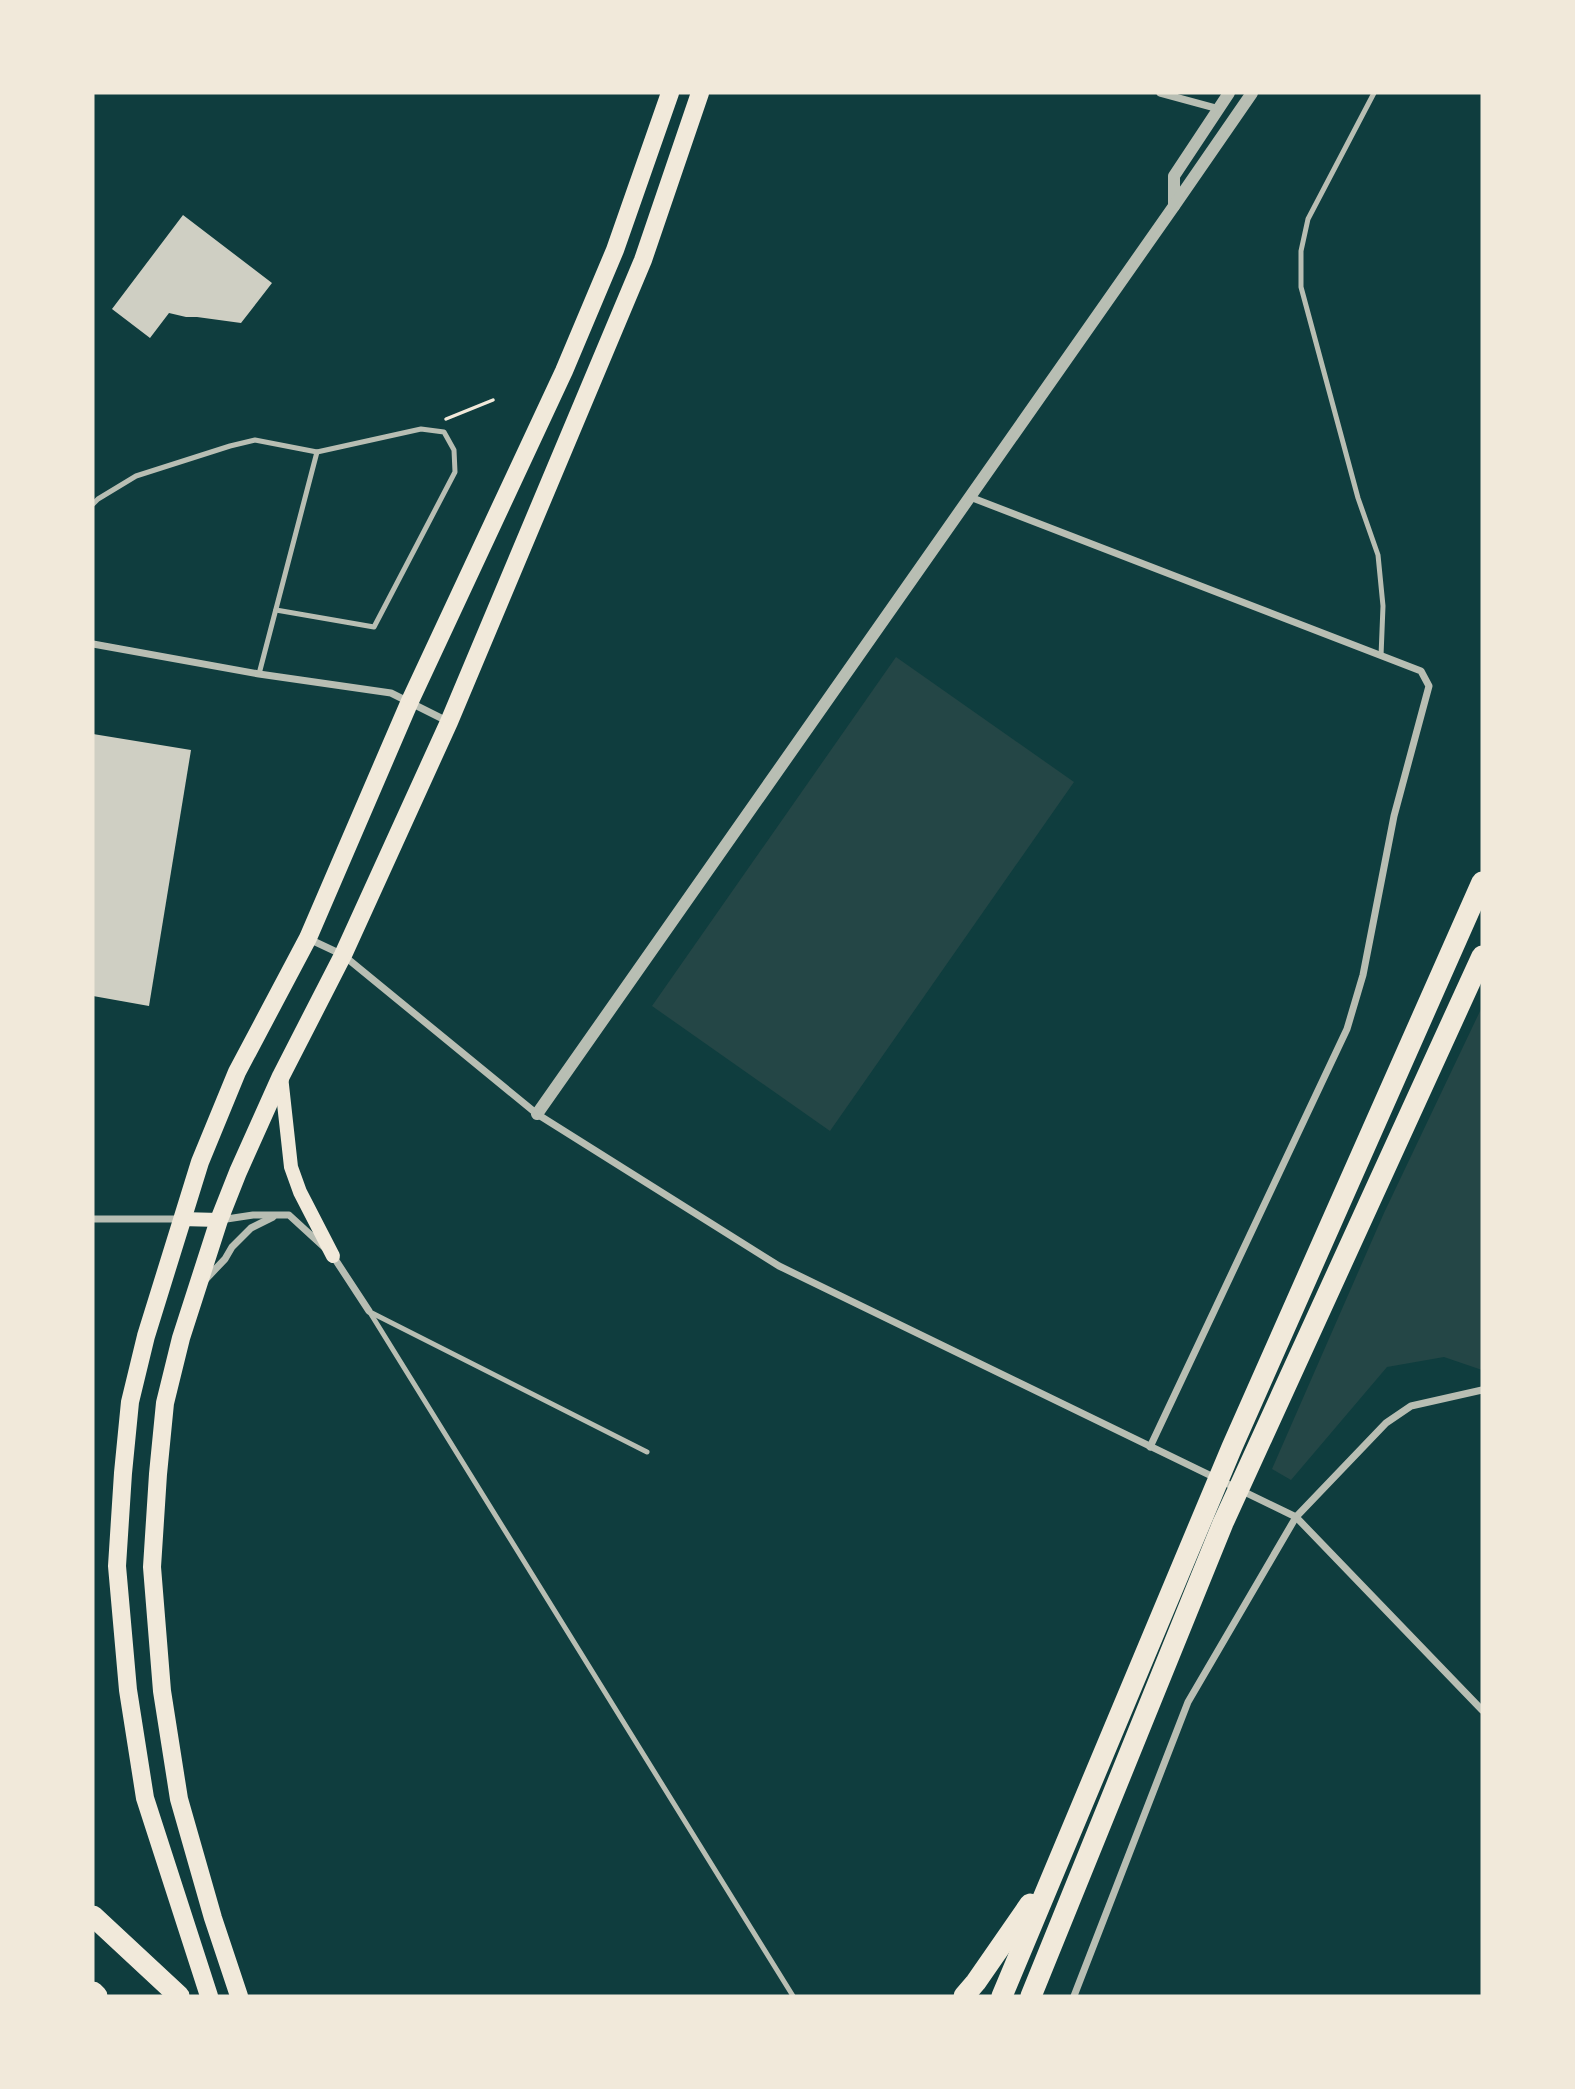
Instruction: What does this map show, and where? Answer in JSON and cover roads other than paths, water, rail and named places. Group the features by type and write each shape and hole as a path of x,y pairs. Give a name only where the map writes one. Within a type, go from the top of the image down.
{"highway":[{"path":"1002,1996 1232,1447 1482,882"},
{"path":"1032,1995 1223,1524 1482,956"},
{"path":"964,1996 1013,1930 1061,1855"},
{"path":"93,1916 179,1996"},
{"path":"93,1992 97,1996"}],"main road":[{"path":"209,1996 145,1798 128,1690 117,1566 130,1402 146,1336 200,1161 237,1072 308,938 410,701 564,371 615,250 670,93"},
{"path":"239,1996 213,1918 179,1799 162,1691 152,1567 165,1403 181,1338 219,1220 238,1172 281,1076 343,955 449,722 643,260 700,93"},
{"path":"281,1076 291,1167 300,1192 333,1256"},
{"path":"181,1219 219,1220"}],"street":[{"path":"1160,93 1219,109"},
{"path":"1174,206 1174,176 1229,93"},
{"path":"537,1114 1251,93"},
{"path":"970,497 1421,671 1429,686 1394,816 1363,975 1347,1029 1150,1447"},
{"path":"93,644 260,674 391,692 449,722"},
{"path":"308,938 343,955 537,1114 779,1266 1296,1517 1482,1710"},
{"path":"219,1220 253,1215 289,1215 333,1256 369,1311"},
{"path":"198,1286 251,1228 275,1215"},
{"path":"93,1219 181,1219"},
{"path":"1074,1996 1188,1702 1296,1517 1386,1423 1411,1406 1482,1390"}],"lane":[{"path":"1374,93 1308,219 1301,251 1301,287 1358,498 1378,555 1383,606 1381,656"},
{"path":"93,504 136,476 255,440 317,452 421,429 444,432 454,450 455,472 374,627 276,610"},
{"path":"260,674 317,452"},
{"path":"369,1311 647,1452"},
{"path":"369,1311 793,1996"}]}
